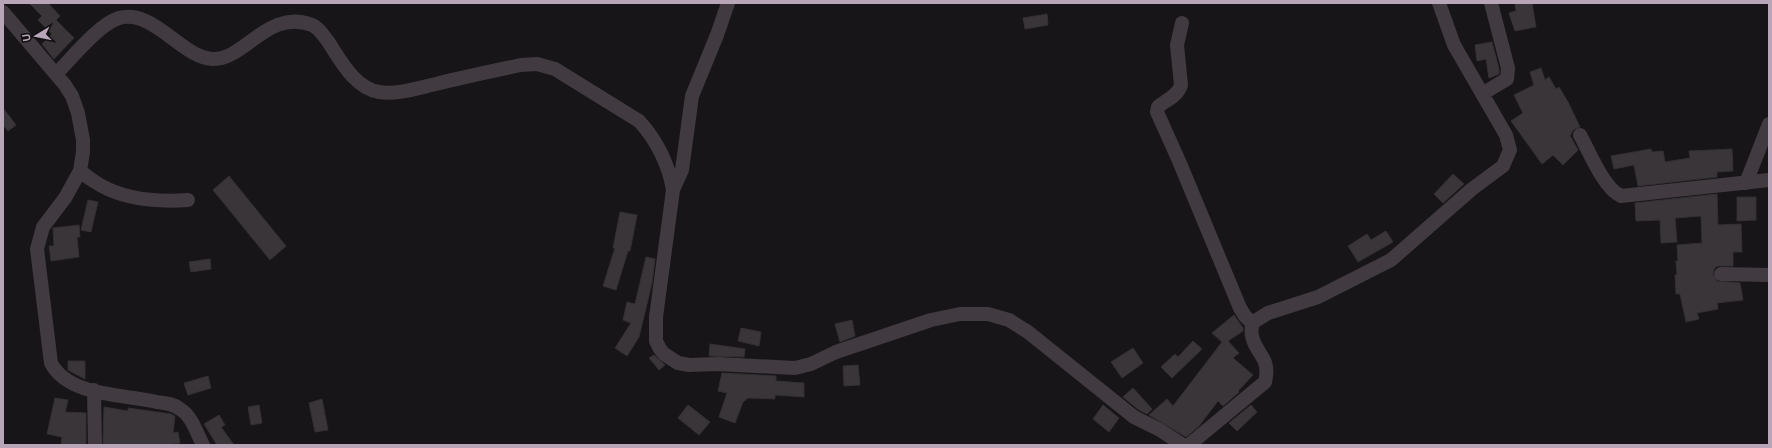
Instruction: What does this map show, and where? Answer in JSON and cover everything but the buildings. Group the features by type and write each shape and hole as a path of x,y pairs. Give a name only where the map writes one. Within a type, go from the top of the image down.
{"street":[{"path":"672,190 682,170 692,96 717,35 728,3"},
{"path":"1252,323 1268,313 1318,297 1391,260 1472,189 1503,166 1510,150 1506,135 1454,45 1439,3"},
{"path":"1482,94 1507,79 1509,75 1491,3"},
{"path":"3,12 56,74 72,96 78,113 83,140 80,171 65,198 43,227 37,249 51,363 62,377 80,387 175,406 187,415 204,445"},
{"path":"56,74 105,25 117,19 128,18 144,21 159,29 198,56 214,59 231,54 268,29 293,23 313,26 320,32 354,77 364,86 380,92 407,90 521,65 537,64 555,69 638,121 649,132 669,171 672,190 656,317 656,341 664,354 678,363 689,365 718,364 795,368 811,364 836,352 931,320 960,314 988,314 1009,320 1028,332 1134,417 1160,430 1183,445"},
{"path":"1182,23 1177,45 1181,85 1175,95 1158,107 1157,112 1240,308 1252,323 1252,337 1264,359 1267,372 1264,382 1189,445"},
{"path":"1746,183 1769,124"},
{"path":"1580,135 1608,185 1615,193 1621,196 1769,180"},
{"path":"80,171 100,186 121,194 145,199 166,201 188,200"},
{"path":"1721,274 1769,275"},
{"path":"94,390 95,445"}]}
